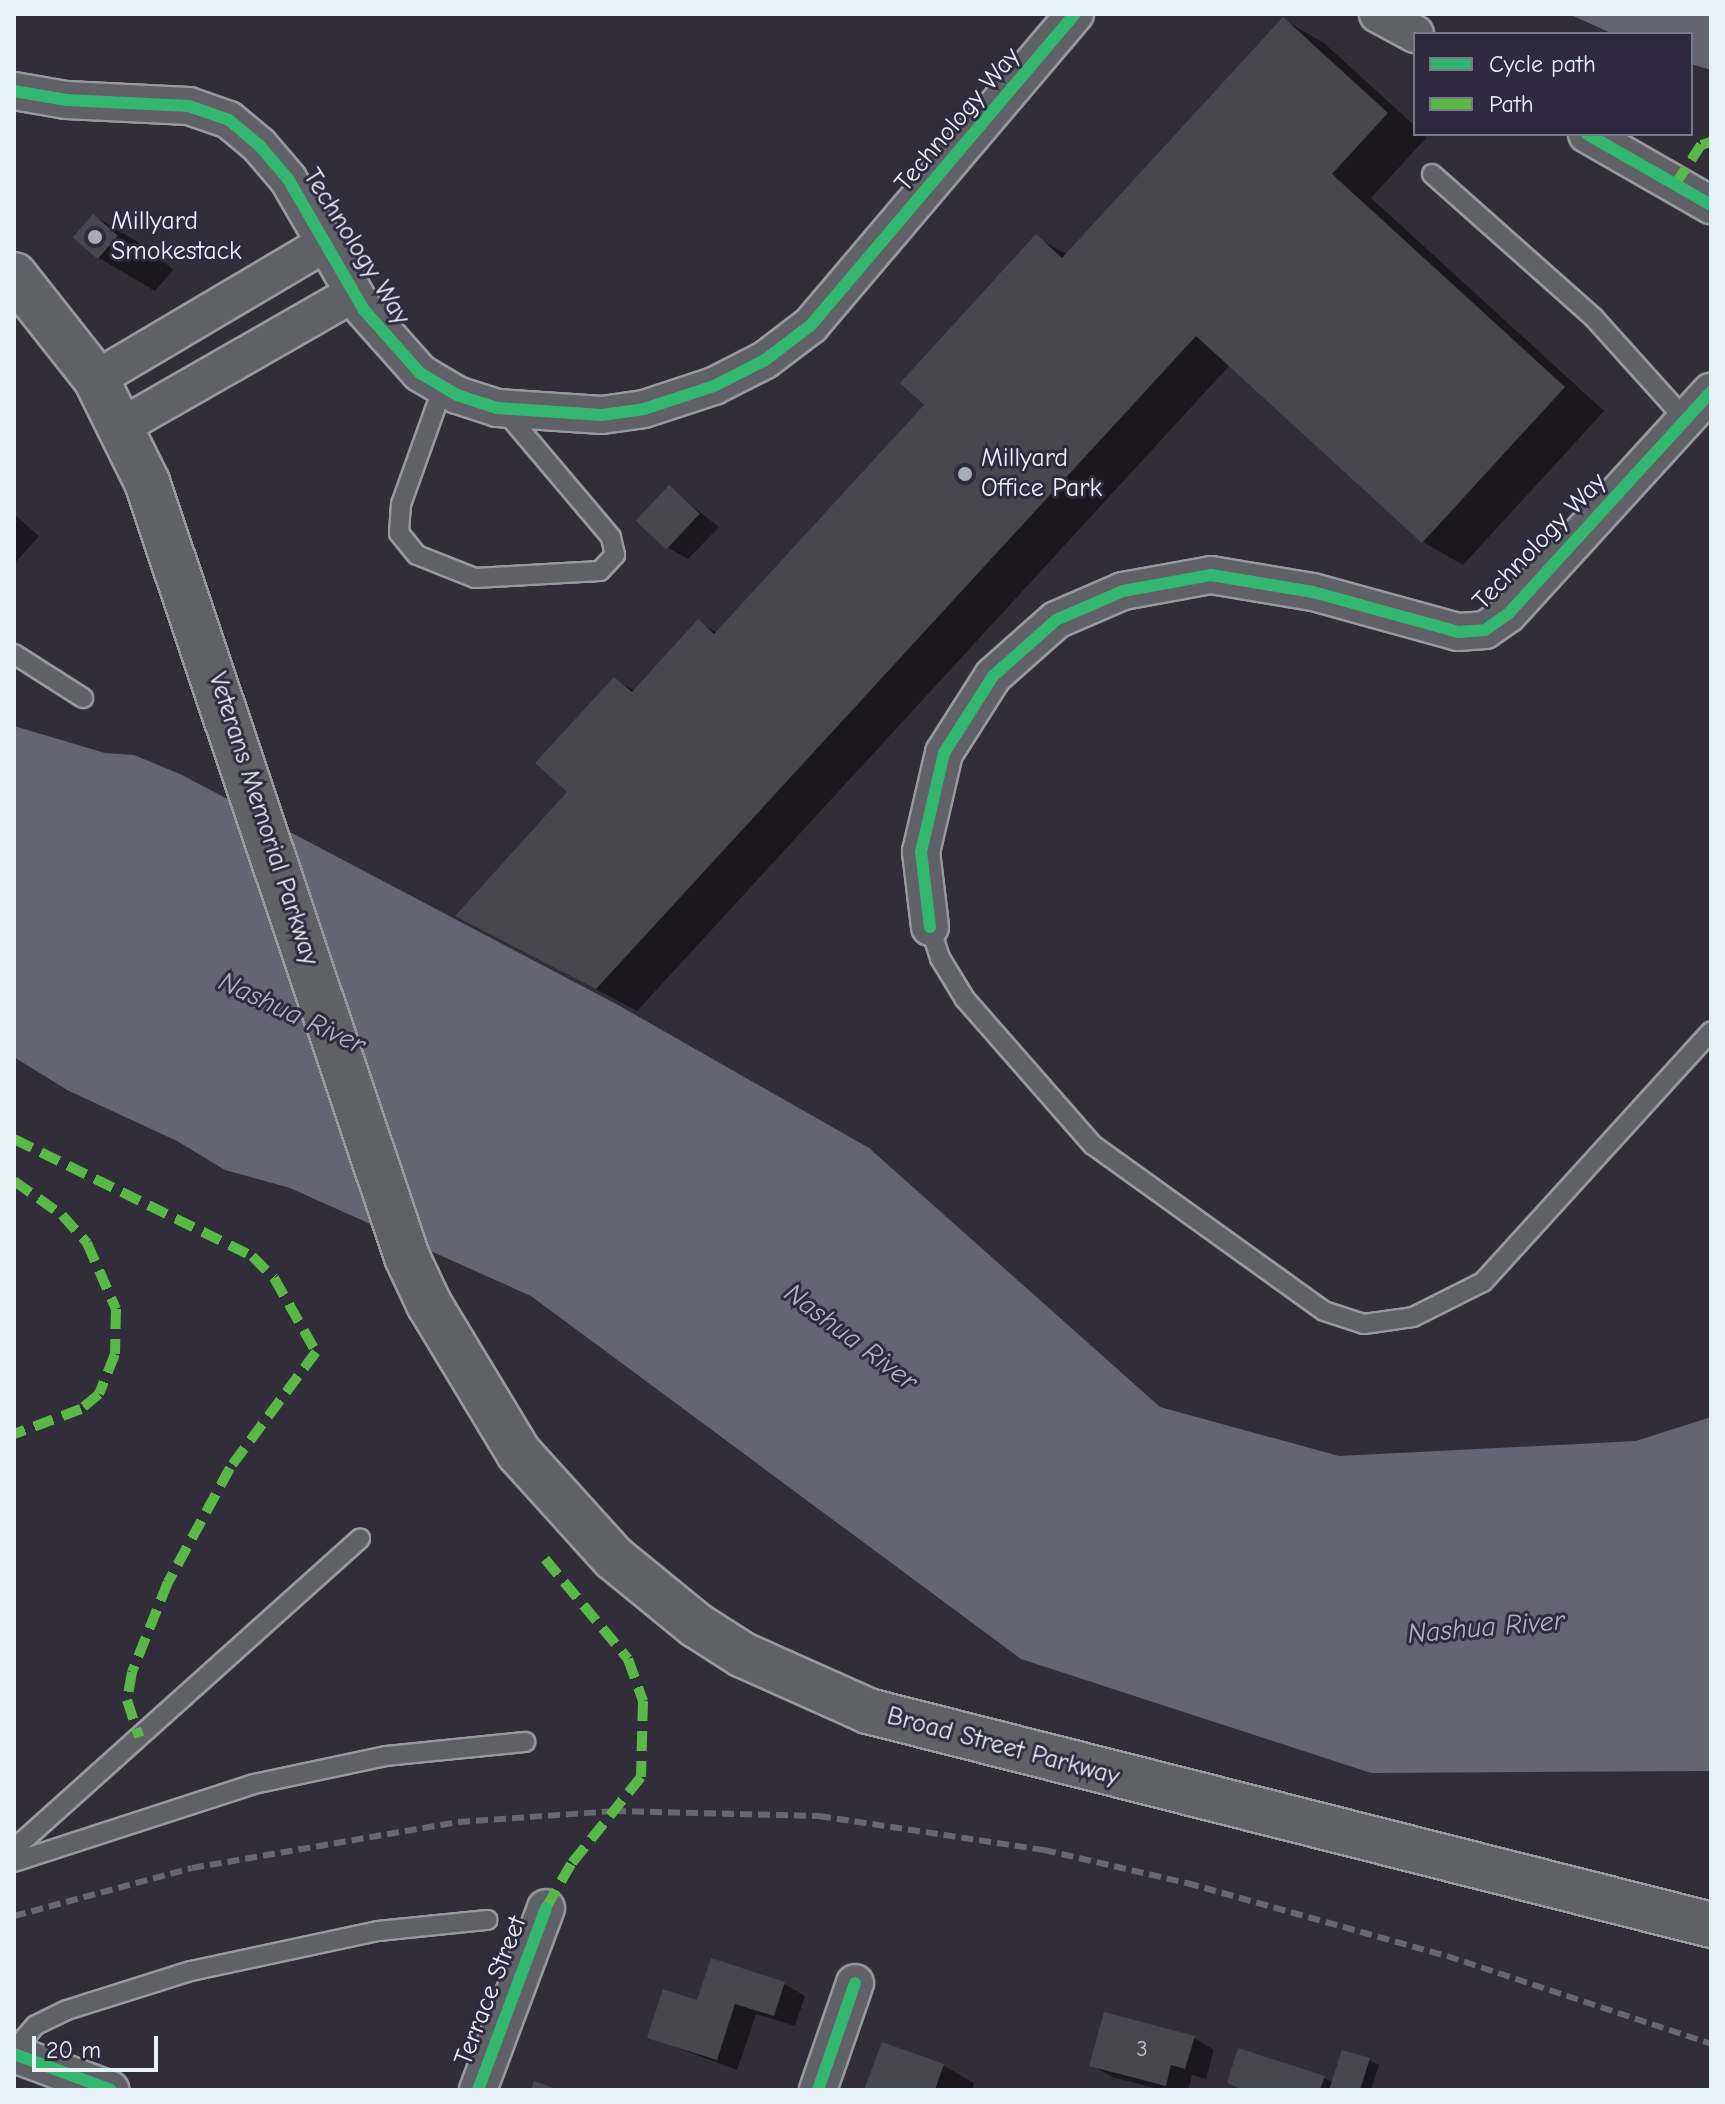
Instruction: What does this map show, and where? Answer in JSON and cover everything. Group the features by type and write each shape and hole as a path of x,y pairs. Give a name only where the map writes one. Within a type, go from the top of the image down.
{"main road":[{"name":"Veterans Memorial Parkway","path":"14,275 109,403 156,503 407,1257 450,1343 491,1411"},
{"name":"Broad Street Parkway","path":"491,1411 576,1520 632,1574 718,1640 818,1693 925,1729 1711,1925"}],"street":[{"name":"Technology Way","path":"14,91 49,99 189,106 229,120 273,160 354,293 405,361 443,387 502,409 583,415 644,409 714,386 781,349 840,297 1075,14"},
{"path":"1378,14 1413,33"},
{"path":"1590,136 1711,205"},
{"name":"Technology Way","path":"109,403 326,243"},
{"name":"Technology Way","path":"109,403 354,293"},
{"name":"Technology Way","path":"930,927 921,852 944,753 993,676 1056,620 1123,591 1211,575 1313,592 1458,632 1485,630 1508,614 1711,392"},
{"name":"Terrace Street","path":"478,2090 546,1908"},
{"path":"818,2090 855,1983"},
{"path":"14,2052 111,2090"}],"lane":[{"path":"1432,174 1594,318 1686,420"},
{"path":"443,387 401,504 399,533 417,555 475,578 600,571 615,555 611,537 502,409"},
{"path":"14,654 83,698"},
{"path":"930,927 940,958 965,999 1102,1153 1324,1311 1364,1324 1396,1322 1430,1311 1483,1282 1711,1031"},
{"path":"14,1849 360,1539"},
{"path":"14,1862 254,1784 386,1756 525,1742"},
{"path":"14,2052 36,2025 67,2010 191,1971 378,1931 487,1920"}],"water":[{"path":"1569,14 1711,14 1711,70 1693,65 1693,32 1609,32"},
{"name":"Nashua River","path":"14,726 105,753 134,755 180,774 618,1005 869,1148 1160,1407 1339,1456 1636,1441 1711,1417 1711,1771 1371,1773 1021,1659 531,1296 290,1188 225,1170 177,1141 67,1090 14,1057"}],"building":[{"name":"Millyard Office Park","path":"1283,17 1388,113 1332,174 1565,387 1422,543 1196,336 596,989 455,916 567,792 535,763 614,677 632,692 698,619 714,634 924,405 900,383 1036,234 1062,258"},
{"name":"Millyard Smokestack","path":"93,214 118,236 98,259 73,237"},
{"path":"669,485 700,514 666,549 636,521"},
{"path":"711,1958 785,1982 774,2016 735,2004 717,2060 647,2038 663,1989 697,2000"},
{"path":"1104,2012 1195,2036 1185,2069 1171,2065 1166,2086 1089,2066"},
{"path":"882,2042 944,2064 935,2090 864,2090"},
{"path":"1238,2048 1325,2076 1320,2090 1243,2090 1227,2083"},
{"path":"1342,2050 1370,2058 1360,2090 1329,2090"},
{"path":"534,2081 560,2090 531,2090"}],"railway":[{"path":"14,1916 192,1868 458,1822 614,1811 819,1816 1044,1850 1187,1883 1447,1956 1711,2044"}],"marked path":[{"path":"1675,185 1701,145 1711,142"},
{"path":"14,1139 252,1256 274,1278 316,1352 230,1468 168,1582 132,1672 127,1700 139,1737"},
{"path":"14,1181 62,1215 87,1243 116,1309 115,1354 99,1394 81,1409 14,1434"},
{"path":"545,1559 628,1659 643,1701 641,1777 571,1864 546,1908"}],"cycle path":[{"path":"14,91 66,100 189,106 229,120 259,145 288,179 364,310 420,373 457,395 497,408 602,415 644,409 714,386 765,360 811,325 1075,14"},
{"path":"1590,136 1711,205"},
{"path":"930,927 921,852 944,753 993,676 1056,620 1123,591 1211,575 1313,592 1458,632 1485,630 1508,614 1711,392"},
{"path":"478,2090 546,1908"},
{"path":"818,2090 855,1983"},
{"path":"14,2054 111,2090"}],"place":[{"name":"Millyard Smokestack","path":"95,237"},
{"name":"Millyard Office Park","path":"965,474"}]}
